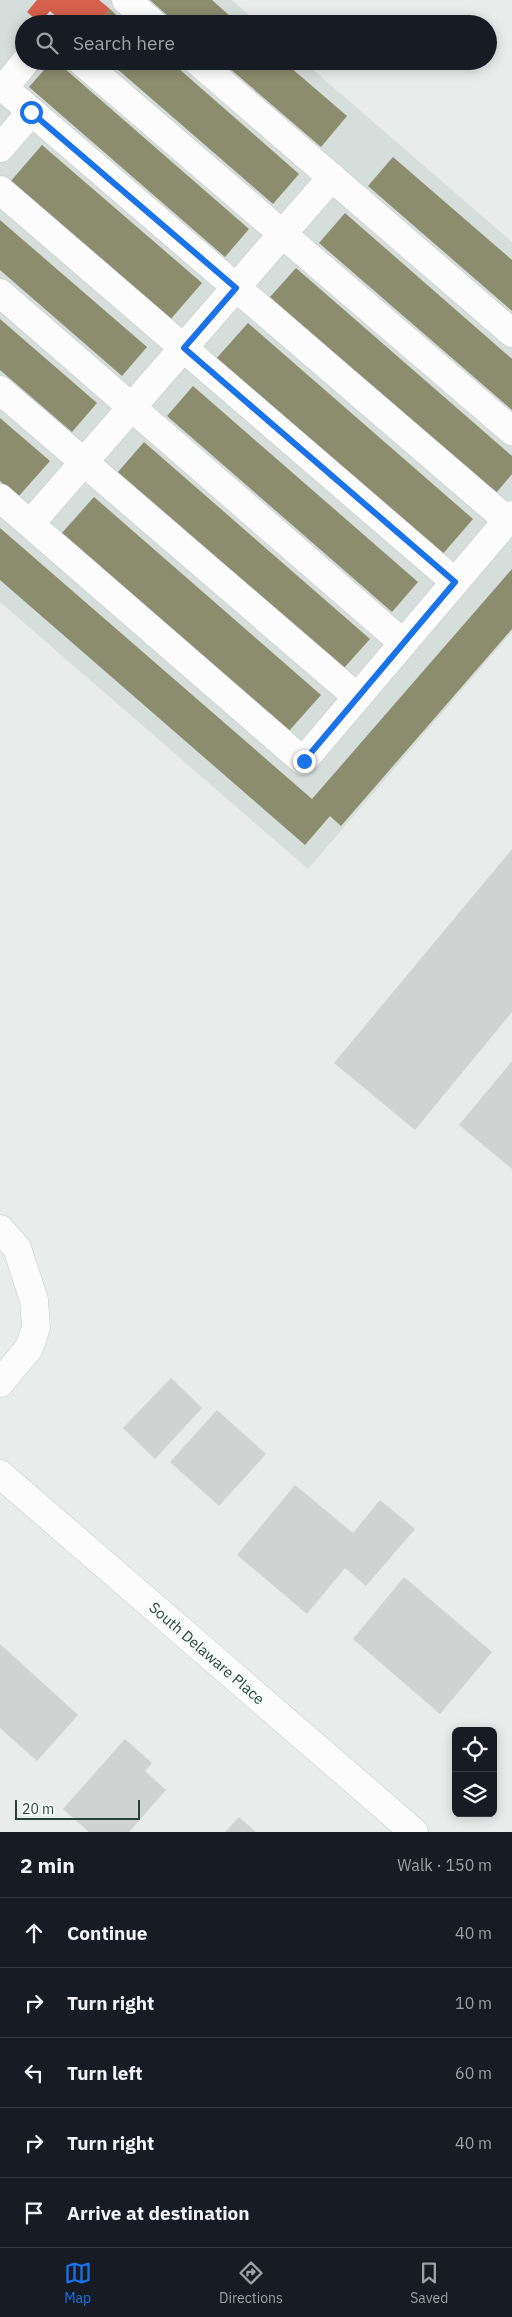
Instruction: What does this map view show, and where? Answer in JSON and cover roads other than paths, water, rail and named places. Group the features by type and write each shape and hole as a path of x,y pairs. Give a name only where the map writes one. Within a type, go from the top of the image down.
{"street":[{"path":"126,0 144,15"},
{"path":"0,498 304,761 510,518 236,288 4,88 19,70"},
{"path":"92,70 512,431"},
{"path":"207,70 512,332"},
{"path":"0,148 31,112"},
{"path":"30,524 332,177"},
{"path":"0,190 455,582"},
{"path":"0,293 404,643"},
{"path":"0,390 357,697"},
{"path":"0,1230 18,1248 34,1300 36,1328 29,1348 0,1383"},
{"name":"South Delaware Place","path":"0,1474 414,1832"}]}
